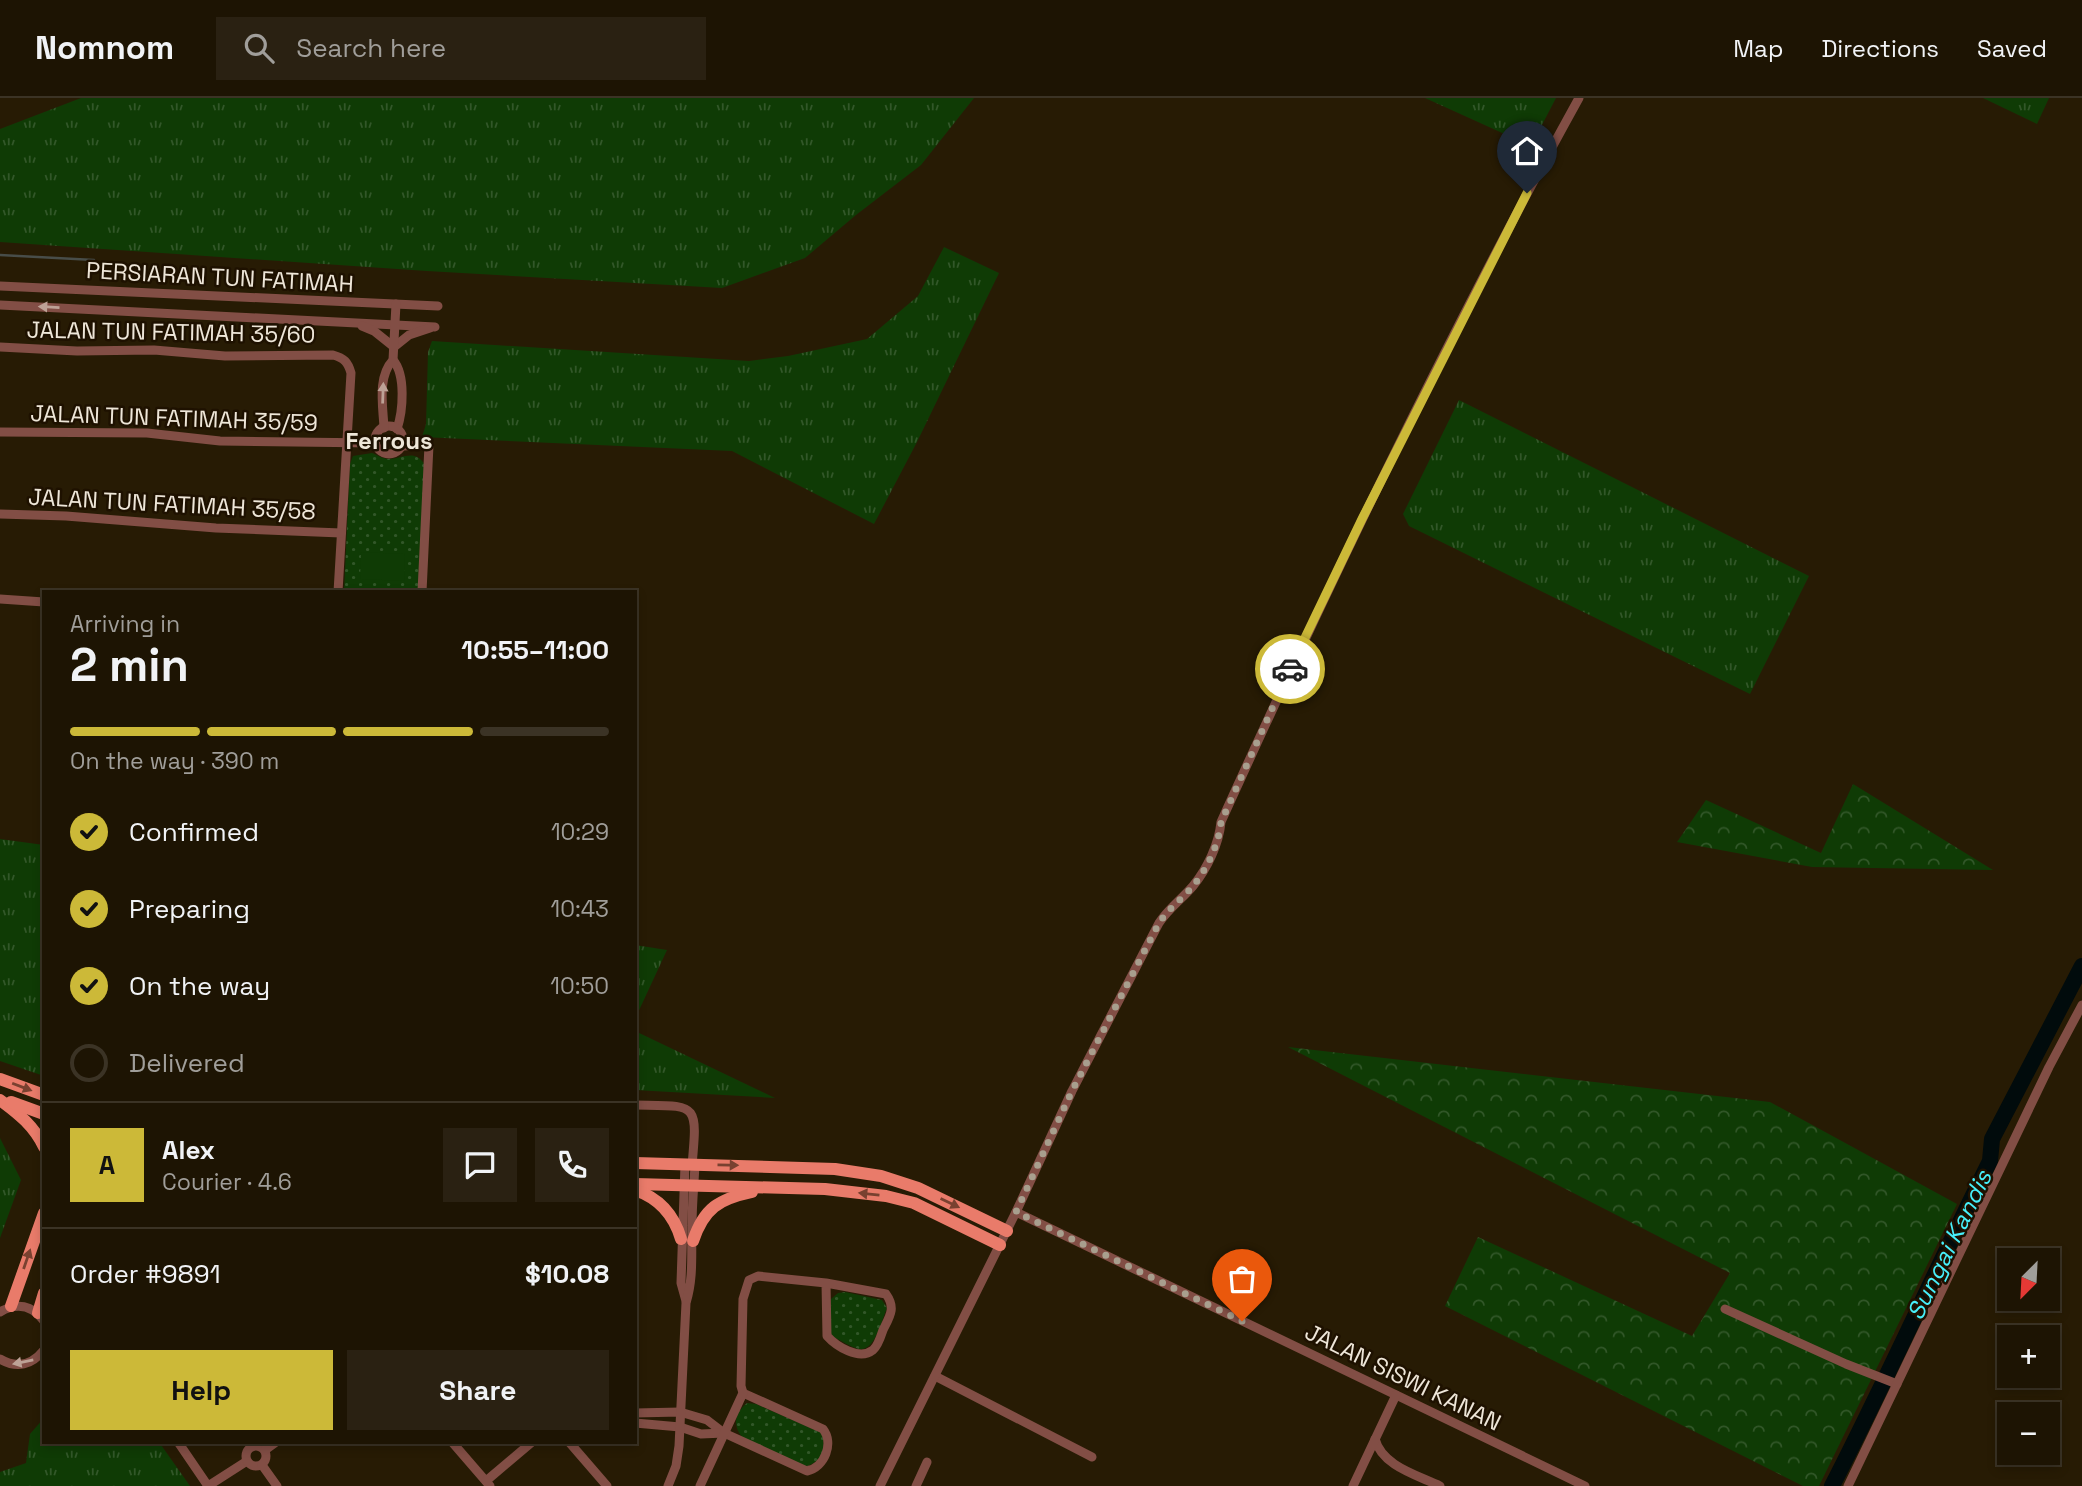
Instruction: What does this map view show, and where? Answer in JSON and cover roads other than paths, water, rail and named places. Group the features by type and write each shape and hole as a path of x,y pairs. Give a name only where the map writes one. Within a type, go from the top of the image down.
{"main road":[{"path":"0,1079 42,1094"},
{"path":"0,1099 42,1113"},
{"path":"0,1099 23,1117 42,1143"},
{"path":"637,1163 835,1170 881,1176 918,1188 1007,1231"},
{"path":"637,1184 825,1189 886,1196 914,1203 1000,1245"},
{"path":"637,1191 648,1194 669,1212 687,1240 714,1205 731,1196 769,1188"},
{"path":"6,1309 42,1218"}],"street":[{"path":"894,1486 881,1483 1007,1231 1072,1091 1159,923 1170,907 1194,885 1205,868 1219,837 1221,822 1362,519 1489,264 1579,98"},
{"name":"PERSIARAN TUN FATIMAH","path":"0,286 438,306"},
{"path":"384,428 382,390 386,368 393,360 396,304"},
{"name":"PERSIARAN TUN FATIMAH","path":"0,305 435,327 409,335 394,347"},
{"path":"356,323 374,331 394,347"},
{"name":"JALAN TUN FATIMAH 35/60","path":"0,347 77,351 154,350 225,356 341,357 348,364 351,373 346,444"},
{"path":"393,360 399,368 401,396 397,429 402,438 402,446 396,453 387,454 380,451 375,443 376,435 384,428 397,429"},
{"name":"JALAN TUN FATIMAH 35/59","path":"0,432 148,433 220,441 375,443"},
{"path":"338,590 346,444"},
{"path":"402,446 429,445 422,590"},
{"name":"JALAN TUN FATIMAH 35/58","path":"0,514 341,533"},
{"path":"0,600 42,601"},
{"path":"1848,1486 1894,1383 2082,1005"},
{"path":"637,1105 682,1106 692,1113 696,1126 684,1229 687,1240 681,1283 686,1303 680,1427 676,1466 668,1486"},
{"name":"JALAN SISWI KANAN","path":"1016,1212 1584,1486"},
{"path":"700,1486 743,1393 743,1299 749,1280 758,1276 826,1283 886,1294 892,1303 892,1311 871,1352 853,1352 834,1344 827,1336 826,1283"},
{"path":"6,1309 30,1308 41,1317"},
{"path":"1725,1309 1894,1383"},
{"path":"0,1359 18,1365 28,1364 42,1353"},
{"path":"935,1376 1091,1457"},
{"path":"637,1413 680,1412 707,1420 724,1433 807,1471 814,1469 829,1443 828,1435 823,1429 743,1393"},
{"path":"1353,1486 1396,1395"},
{"path":"637,1423 680,1427 701,1434 724,1433"},
{"path":"1375,1439 1385,1458 1440,1486"},
{"path":"179,1444 208,1486 247,1461"},
{"path":"265,1450 273,1444"},
{"path":"454,1444 488,1483 530,1444"},
{"path":"571,1444 607,1486"},
{"path":"247,1461 246,1452 249,1445 259,1446 265,1450 267,1456 262,1465"},
{"path":"247,1461 255,1466 262,1465"},
{"path":"916,1486 927,1462"},
{"path":"262,1465 277,1486"}],"waterway":[{"path":"0,255 94,260"},
{"name":"Sungai Kandis","path":"1832,1486 1990,1161 1992,1139 2082,966"}],"district":[{"name":"Ferrous","path":"389,440"}]}
